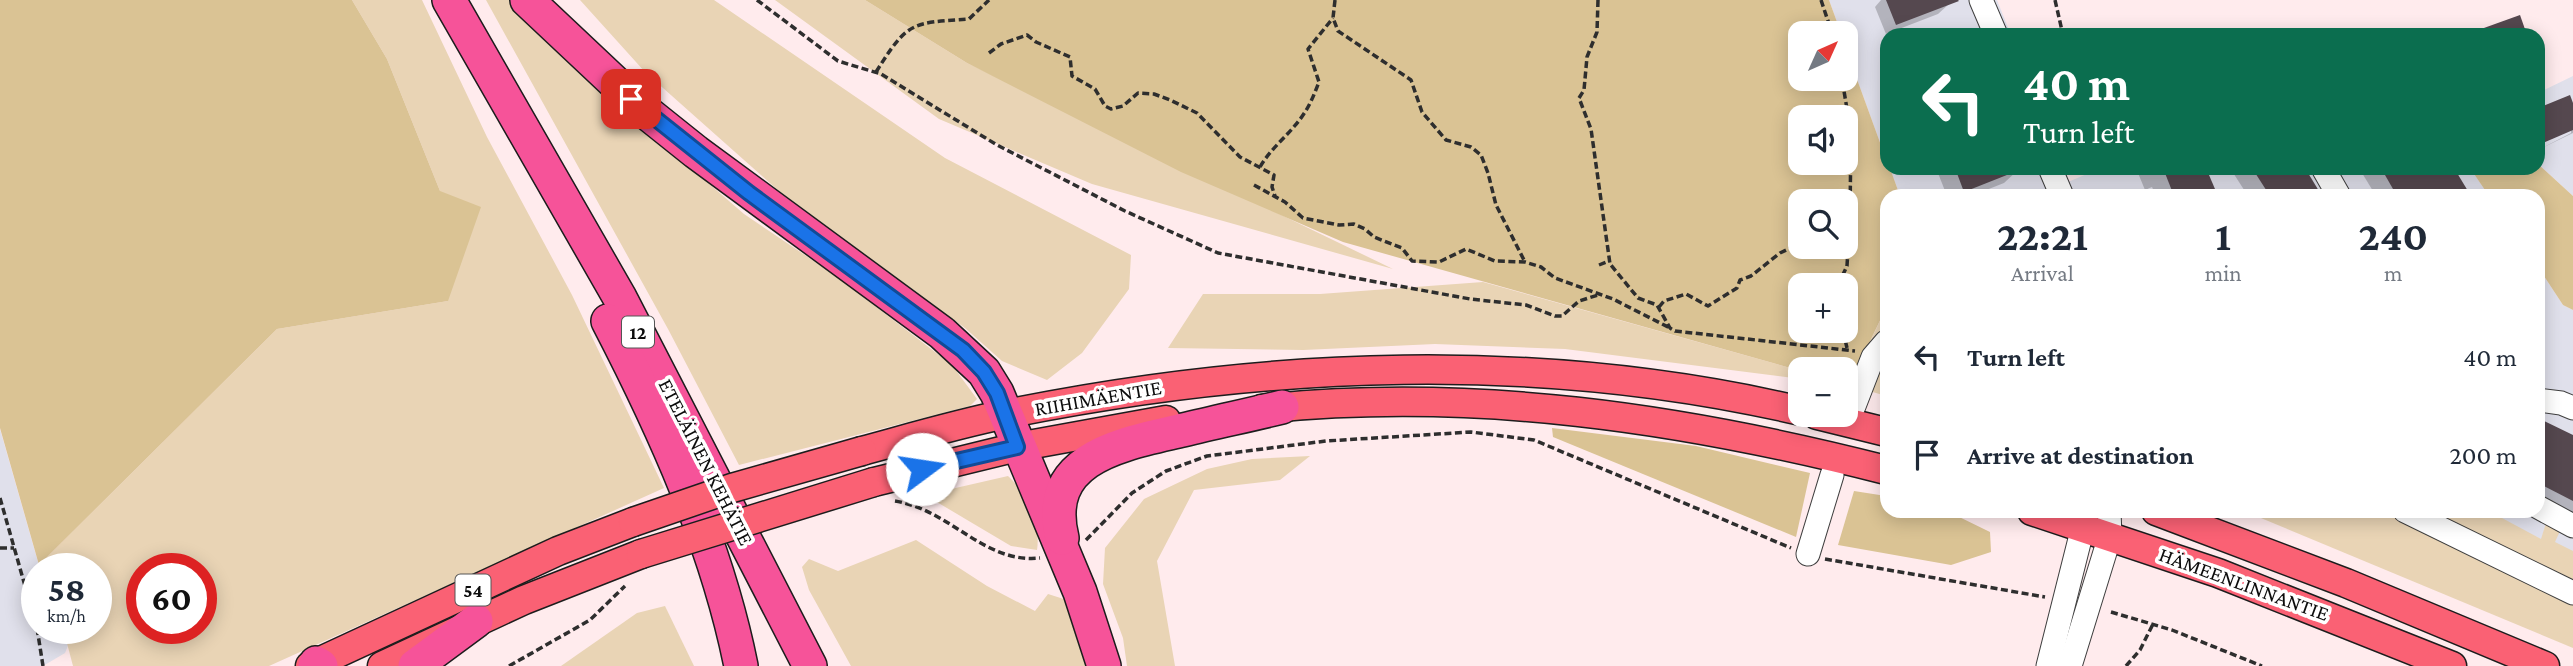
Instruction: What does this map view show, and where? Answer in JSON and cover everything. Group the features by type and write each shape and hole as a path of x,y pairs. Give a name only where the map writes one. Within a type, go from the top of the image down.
{"highway":[{"path":"527,0 656,120 749,193 963,350 984,372 1066,556 1104,666"},
{"path":"450,2 676,466 720,590 741,666"},
{"name":"ETELÄINEN KEHÄTIE","path":"450,2 620,298 810,666"},
{"path":"1066,556 1058,513 1062,494 1069,480 1094,456 1129,443 1282,407"},
{"path":"415,666 476,621"}],"main road":[{"name":"RIIHIMÄENTIE","path":"315,665 558,551 633,522 732,488 1004,414 1210,380 1367,370 1499,371 1650,384 1788,408"},
{"name":"RIIHIMÄENTIE","path":"382,666 576,577 641,554 883,491 1017,447 1139,424 1282,407 1468,402 1568,409 1704,428 1880,469"},
{"path":"1858,425 1880,431"},
{"name":"HÄMEENLINNANTIE","path":"2174,518 2346,583 2545,666"},
{"name":"HÄMEENLINNANTIE","path":"2085,519 2110,524 2452,666"}],"street":[{"path":"1981,0 1993,28"},
{"path":"1858,397 1880,349"},
{"path":"2545,401 2573,408"},
{"path":"1808,554 1832,475"},
{"path":"2545,511 2573,526"},
{"path":"2426,518 2573,593"},
{"path":"2048,666 2085,519"},
{"path":"2070,666 2110,524"}],"path":[{"path":"757,0 838,61 876,72 997,145 1125,211 1218,253 1470,299 1527,305 1555,316 1562,316 1578,301 1598,295"},
{"path":"876,72 909,27 925,21 969,19 989,0"},
{"path":"1335,0 1333,18 1338,31 1411,80 1418,93 1420,108 1446,140 1471,146 1481,155 1489,173 1496,205 1525,262"},
{"path":"1598,0 1597,32 1587,57 1584,90 1579,98 1591,129 1600,199 1606,217 1603,228 1609,261 1616,274 1638,298 1645,314"},
{"path":"1821,0 1828,21"},
{"path":"2055,0 2061,28"},
{"path":"1260,167 1271,148 1284,138 1306,111 1319,82 1308,49 1333,18"},
{"path":"989,53 1001,44 1027,35 1036,42 1070,57 1072,76 1096,89 1105,106 1111,109 1123,106 1138,93 1154,94 1197,113 1235,153 1275,175 1272,187 1276,198"},
{"path":"1844,91 1851,133 1849,189"},
{"path":"1254,185 1285,202 1303,218 1339,225 1354,224 1374,237 1402,248 1412,261 1440,262 1466,250 1495,261 1525,262 1680,332 1880,349"},
{"path":"1660,307 1664,301 1686,295 1708,306 1737,288 1740,280 1751,276 1788,249"},
{"path":"1599,265 1609,261"},
{"path":"1638,298 1660,307 1670,328"},
{"path":"1846,343 1847,348"},
{"path":"883,491 944,519 997,554 1026,559 1066,556 1132,494 1166,471 1207,456 1326,441 1471,432 1534,440 1808,554 1878,570 2056,599"},
{"path":"0,498 21,572"},
{"path":"0,548 14,548"},
{"path":"509,666 590,620 629,582"},
{"path":"2111,612 2152,624 2262,666"},
{"path":"2126,666 2140,650 2152,624"},
{"path":"37,666 44,664 40,644"}],"shaded area":[{"path":"0,0 352,0 387,59 440,191 481,207 448,301 277,329 51,553 36,553 0,428"},
{"path":"352,0 422,0 487,137 572,295 664,488 269,666 73,666 67,644 112,644 112,553 51,553 277,329 448,301 440,191 387,59"},
{"path":"486,0 514,0 596,86 744,214 836,276 952,365 977,399 970,406 739,465 668,329"},
{"path":"580,0 714,0 945,158 1131,255 1129,289 1082,353 1047,380 1002,361 965,328 779,191 645,72"},
{"path":"775,0 865,0 967,63 1393,269 1092,184 939,119"},
{"path":"865,0 1829,0 1837,21 1788,21 1788,91 1858,91 1858,82 1880,142 1880,175 1892,175 1898,189 1880,189 1880,320 1858,366 1858,357 1788,357 1788,367 1343,242 1181,172 967,63"},
{"path":"1829,0 1997,0 2008,28 1880,28 1880,142 1858,82 1858,21 1837,21"},
{"path":"2573,76 2573,196 2545,170 2545,90"},
{"path":"2545,170 2573,196 2573,310 2563,305 2545,278 2545,189 2484,189 2475,175 2545,175"},
{"path":"1892,175 2065,175 2068,182 2084,175 2475,175 2484,189 1898,189"},
{"path":"2545,278 2563,305 2573,310 2573,584 2439,518 2545,518"},
{"path":"1483,282 1788,367 1788,377 1565,349 1435,344 1303,350 1168,348 1203,294 1320,294"},
{"path":"1880,321 1880,394 1858,388 1858,367"},
{"path":"1552,428 1696,446 1810,473 1796,537 1553,437"},
{"path":"0,429 35,553 21,553 21,644 69,644 65,653 43,666 0,666"},
{"path":"1310,456 1280,480 1194,490 1157,561 1175,666 1127,666 1123,638 1103,584 1105,548 1144,499 1207,469 1252,459"},
{"path":"1008,476 1021,491 1031,510 1037,531 1037,550 1011,546 925,495"},
{"path":"1854,491 1880,495 1880,518 1961,518 1990,532 1991,552 1951,565 1838,545"},
{"path":"2261,518 2402,518 2573,595 2573,648"},
{"path":"2502,518 2541,539 2546,523 2561,529 2555,542 2573,551 2573,583 2445,519"},
{"path":"916,540 987,586 1035,611 1048,594 1070,601 1091,666 851,666 809,590 802,567 809,559 838,571"},
{"path":"665,606 694,666 561,666 637,613"}],"building":[{"path":"1886,0 1958,0 1959,1 1896,25"},
{"path":"2520,15 2525,28 2484,28"},
{"path":"2570,95 2573,103 2573,130 2545,142 2545,105"},
{"path":"1958,175 2007,175 1972,189 1963,189"},
{"path":"2166,175 2209,175 2215,189 2171,189"},
{"path":"2256,175 2309,175 2318,189 2266,189"},
{"path":"2385,175 2458,175 2467,189 2393,189"},
{"path":"2545,421 2573,435 2573,501 2545,487"}],"route":[{"path":"631,99 749,193 942,332 984,372 997,393 1017,447 922,469"}]}
